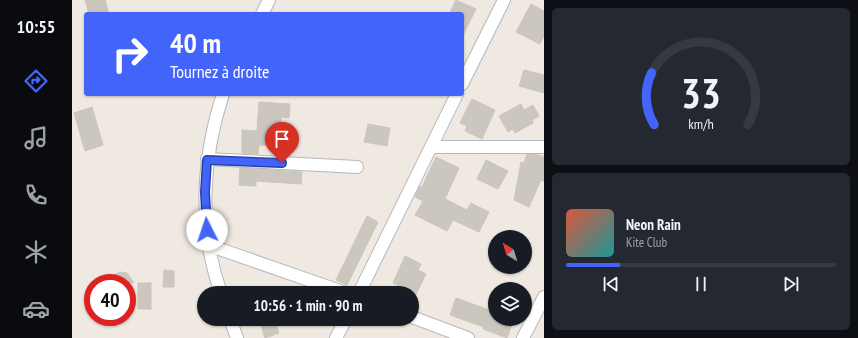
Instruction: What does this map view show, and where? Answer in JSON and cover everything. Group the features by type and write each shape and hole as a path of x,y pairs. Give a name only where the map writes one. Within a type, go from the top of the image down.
{"street":[{"path":"263,12 269,0"},
{"path":"464,80 504,0"},
{"path":"219,286 212,266 208,245 205,192 207,160 217,110 222,96"},
{"path":"362,286 456,96"},
{"path":"431,147 544,147"},
{"path":"207,160 357,167"},
{"path":"208,245 326,286"},
{"path":"523,338 544,297"},
{"path":"419,320 468,338"},
{"path":"233,326 237,338"},
{"path":"336,338 342,326"}],"building":[{"path":"85,0 105,0 108,12 88,12"},
{"path":"456,0 476,9 464,33 464,12 450,12"},
{"path":"531,4 544,11 544,36 540,44 516,32"},
{"path":"524,70 544,75 544,93 519,86"},
{"path":"472,99 495,110 482,139 465,131 467,126 460,123"},
{"path":"259,102 290,104 289,118 281,117 280,146 259,145 258,154 242,153 242,130 257,131"},
{"path":"521,104 524,110 533,105 539,116 532,120 533,123 515,133 513,129 508,132 499,116"},
{"path":"92,107 103,145 85,151 74,113"},
{"path":"368,124 390,128 387,146 364,142"},
{"path":"527,154 535,154 544,157 544,181 541,180 529,207 514,200 521,162 524,163"},
{"path":"436,157 459,168 445,199 467,210 471,203 489,212 479,232 453,220 447,231 415,215 423,201 415,197 420,186 422,187"},
{"path":"486,160 508,171 498,189 477,179"},
{"path":"240,168 302,172 301,184 256,181 256,186 239,185"},
{"path":"367,216 378,222 347,285 336,280"},
{"path":"405,256 421,264 418,270 426,274 419,288 419,286 399,286 393,283"},
{"path":"164,270 174,271 174,287 163,287"},
{"path":"120,272 128,274 116,274"},
{"path":"138,283 151,283 151,309 138,309"},
{"path":"456,298 488,309 488,326 511,326 507,338 483,329 484,327 450,315"},
{"path":"261,326 276,326 279,333 265,338"}],"route":[{"path":"207,230 205,192 207,160 282,163"}]}
